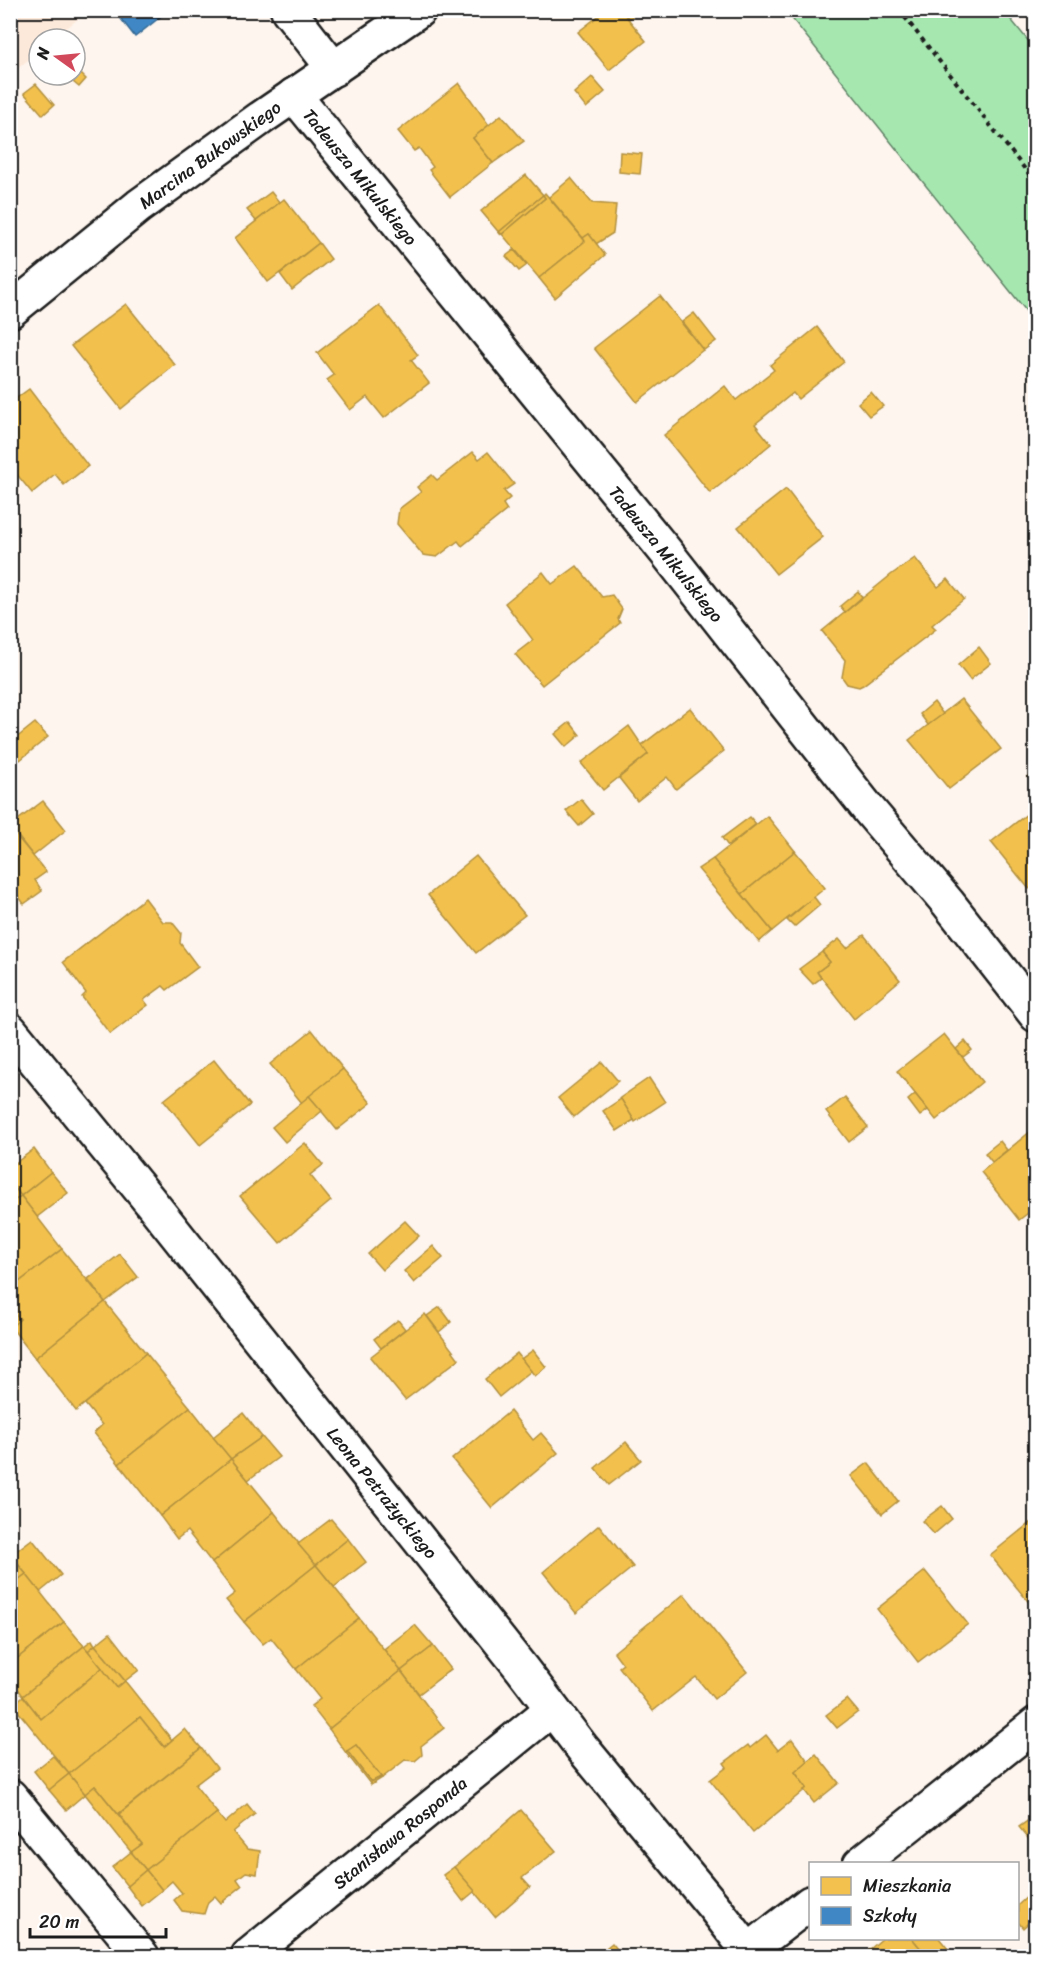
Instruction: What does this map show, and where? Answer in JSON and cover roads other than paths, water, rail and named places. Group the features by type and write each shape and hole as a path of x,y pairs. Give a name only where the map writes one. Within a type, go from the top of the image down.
{"street":[{"path":"288,10 334,69"},
{"name":"Marcina Bukowskiego","path":"10,311 139,206 261,117 419,10"},
{"name":"Tadeusza Mikulskiego","path":"294,95 666,552 869,810 948,903 1035,1015"},
{"name":"Leona Petrażyckiego","path":"10,1030 149,1200 552,1709 750,1954"},
{"name":"Stanisława Rosponda","path":"248,1956 552,1709"},
{"path":"861,1862 1035,1724"},
{"path":"10,1796 142,1956"},
{"path":"750,1954 809,1904"}]}
